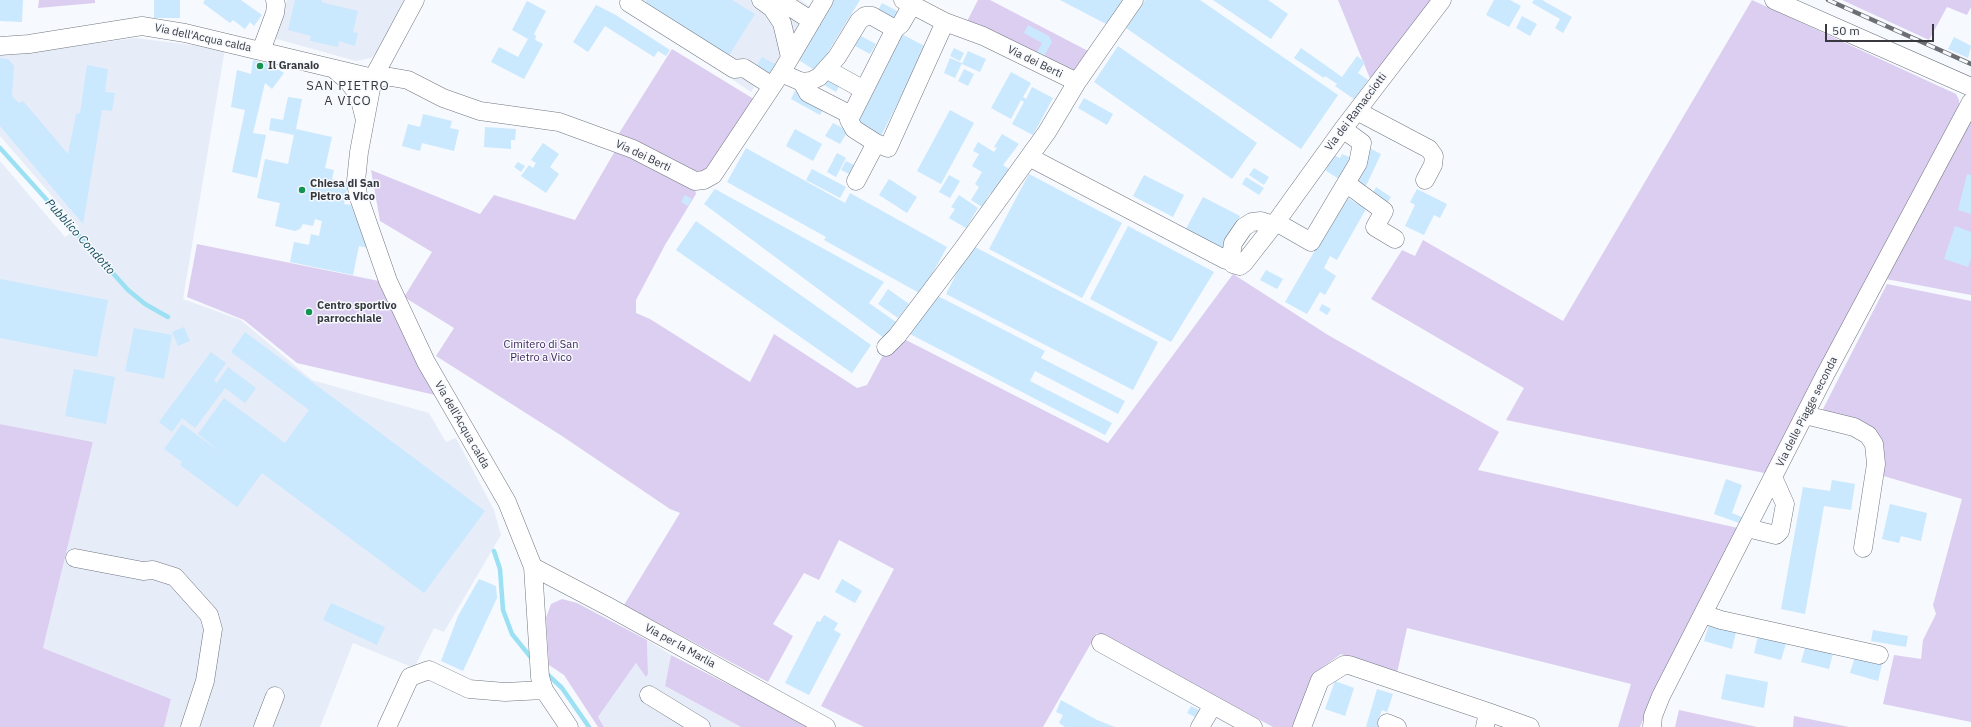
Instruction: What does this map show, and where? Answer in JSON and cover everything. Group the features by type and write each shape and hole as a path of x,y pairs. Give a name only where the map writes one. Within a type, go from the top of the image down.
{"street":[{"path":"261,51 275,13 275,0"},
{"path":"373,78 415,0"},
{"path":"631,0 629,3 734,69 744,68 776,79 802,82 811,81 826,70 837,57 859,20 865,16 872,16 894,29"},
{"path":"761,0 772,8 782,23 790,57"},
{"path":"779,0 812,21"},
{"name":"Via dei Berti","path":"373,78 391,77 408,80 443,98 480,111 560,122 633,149 695,181 704,180 713,175 790,57 824,0"},
{"path":"886,346 897,336 958,256 1047,132 1077,82 1134,0"},
{"name":"Via dei Ramacciotti","path":"1274,224 1342,129 1442,0"},
{"path":"1774,0 1971,87"},
{"path":"907,2 901,24 894,29 849,120 854,129 876,143 888,148 945,22"},
{"name":"Via dei Berti","path":"907,2 945,22 982,36 1077,82"},
{"name":"Via dell'Acqua calda","path":"0,46 29,44 142,26 185,33 373,78 356,181 358,195 388,281 426,362 507,502 532,567 538,654 542,683 569,727"},
{"name":"Via dell'Acqua calda","path":"333,68 348,81 359,96 365,120"},
{"path":"826,70 864,90"},
{"path":"802,82 808,93 851,115"},
{"name":"Via delle Piagge seconda","path":"1652,727 1653,716 1661,696 1805,415 1971,102"},
{"path":"1357,111 1429,149 1434,156 1433,165 1425,180"},
{"path":"1029,157 1226,260 1231,261 1234,243 1244,227 1252,222 1261,221 1274,224 1311,242 1347,184 1358,163 1362,144 1342,129"},
{"path":"856,181 876,143"},
{"path":"1347,184 1384,211 1375,227 1395,239"},
{"path":"1805,415 1854,427 1868,435 1874,444 1876,464 1863,548"},
{"path":"1747,528 1776,535 1780,531 1785,504 1773,477"},
{"path":"75,558 142,570 153,570 175,576 209,615 213,629 205,681 190,727"},
{"name":"Via per la Marlia","path":"532,567 609,607 826,727"},
{"path":"1703,614 1721,620 1879,655"},
{"path":"1101,643 1253,727"},
{"path":"1302,727 1320,680 1344,665 1349,665 1486,720 1530,727"},
{"path":"387,727 410,677 429,670 469,689 505,692 542,683"},
{"path":"649,695 701,727"},
{"path":"263,727 275,696"},
{"path":"1200,727 1213,705"}],"shaded area":[{"path":"287,0 404,0 379,51 371,58 356,61 273,38"},
{"path":"620,0 800,0 811,7 768,76 763,74 751,92 619,3"},
{"path":"135,38 225,49 183,299 241,320 312,380 429,413 446,442 456,438 494,510 501,535 444,632 434,628 414,668 353,643 320,727 164,727 171,699 43,648 93,442 0,424 0,161 65,237 79,227 0,136 0,54 11,55"},
{"path":"647,640 671,655 665,686 741,727 604,727 598,717 636,663 646,676 648,674"}],"green space":[{"path":"39,0 95,0 95,3 38,8"},
{"path":"978,0 990,0 1092,53 1073,72 965,25"},
{"path":"1338,0 1433,0 1371,81"},
{"path":"1752,0 1956,94 1959,100 1959,110 1769,474 1506,420 1524,388 1371,299 1402,250 1415,256 1423,240 1563,321"},
{"path":"1842,0 1971,0 1971,7 1967,15 1947,7 1929,40"},
{"path":"672,49 757,101 710,169 696,175 616,138"},
{"path":"1968,121 1971,122 1971,295 1886,279"},
{"name":"Cimitero di San Pietro a Vico","path":"615,151 694,187 696,194 665,245 636,300 636,313 650,319 750,382 774,334 857,388 867,385 882,357 904,339 1108,443 1233,274 1328,335 1499,432 1478,470 1738,528 1657,689 1640,727 1618,727 1631,684 1407,628 1397,673 1341,654 1323,667 1307,694 1296,727 1273,727 1097,633 1043,727 864,727 821,706 894,569 839,540 819,580 804,573 773,624 793,636 768,682 624,605 680,513 670,509 562,436 436,356 454,328 404,297 432,252 380,221 371,170 480,214 494,195 575,220"},
{"name":"Centro sportivo parrocchiale","path":"197,244 379,281 435,395 297,363 244,320 187,297"},
{"path":"1887,284 1971,301 1971,722 1883,704 1894,655 1921,659 1923,640 1936,614 1933,605 1962,499 1880,475 1882,444 1827,415 1823,409"},
{"path":"0,424 93,442 43,648 171,699 164,727 0,727"},
{"path":"562,599 577,603 647,640 648,674 646,677 636,663 598,717 604,727 598,727 564,675 549,665 546,618 551,604"},
{"path":"671,655 811,727 741,727 665,686"},
{"path":"1679,710 1757,727 1675,727"},
{"path":"1794,716 1849,727 1793,727"}],"building":[{"path":"0,0 23,0 22,22 0,21"},
{"path":"154,0 180,0 180,18 154,18"},
{"path":"205,0 241,0 262,15 254,26 250,22 245,29 233,20 230,23 203,3"},
{"path":"295,0 322,0 321,2 358,11 353,32 358,33 355,46 339,41 338,47 310,41 311,36 288,30"},
{"path":"647,0 732,0 755,14 726,60 642,7"},
{"path":"833,0 860,0 828,52 832,55 816,71 797,59"},
{"path":"1060,0 1123,0 1110,26"},
{"path":"1145,0 1200,0 1338,95 1301,149 1126,28"},
{"path":"1213,0 1268,0 1288,14 1271,39"},
{"path":"1494,0 1510,0 1521,6 1509,27 1486,15"},
{"path":"1534,0 1542,0 1572,17 1563,33 1555,28 1560,19 1532,3"},
{"path":"527,1 546,11 534,34 536,36 535,40 543,44 524,79 491,62 499,47 518,57 528,39 512,30"},
{"path":"882,3 899,12 893,24 876,14"},
{"path":"596,5 614,14 670,50 666,56 658,51 654,57 605,26 588,52 573,42"},
{"path":"1522,16 1537,24 1530,36 1516,28"},
{"path":"1028,25 1049,36 1052,42 1042,60 1035,56 1042,43 1024,33"},
{"path":"902,34 926,47 881,136 857,124"},
{"path":"861,36 876,44 870,54 855,46"},
{"path":"1954,37 1971,46 1968,58 1948,49"},
{"path":"1118,46 1257,143 1232,179 1094,82"},
{"path":"954,48 964,53 960,61 950,56"},
{"path":"1301,48 1342,77 1357,56 1365,62 1358,73 1368,80 1354,99 1335,86 1337,84 1325,76 1324,78 1294,58"},
{"path":"968,51 986,59 980,72 962,64"},
{"path":"762,57 775,64 769,76 755,68"},
{"path":"0,58 8,59 14,66 12,96 19,103 23,101 68,154 76,114 80,113 87,65 108,69 105,92 115,93 112,111 102,110 83,224 0,126"},
{"path":"950,58 962,63 955,78 944,73"},
{"path":"253,60 269,64 284,73 272,89 265,83 253,133 266,135 257,178 232,172 245,110 231,107 237,70 251,74"},
{"path":"964,69 974,74 968,86 958,81"},
{"path":"1011,72 1031,83 1023,97 1026,99 1032,87 1053,98 1033,135 1012,124 1024,102 1021,100 1011,119 991,108"},
{"path":"829,77 842,81 836,92 824,85"},
{"path":"795,91 824,107 820,115 791,99"},
{"path":"288,97 302,99 296,129 332,137 325,168 334,170 332,179 348,183 344,204 351,205 368,248 359,246 353,275 290,262 294,242 309,245 311,234 319,236 322,221 315,219 313,226 303,224 300,229 295,231 275,226 280,203 257,198 265,159 288,164 294,135 269,130 271,118 283,120"},
{"path":"1084,98 1113,114 1107,125 1078,108"},
{"path":"950,110 974,123 941,184 917,171"},
{"path":"423,114 452,121 450,128 459,130 454,151 422,143 420,151 402,146 408,124 420,127"},
{"path":"833,123 848,131 840,144 825,136"},
{"path":"485,127 516,129 515,140 511,140 511,149 484,147"},
{"path":"795,129 822,144 813,161 786,146"},
{"path":"1002,134 1019,144 1003,165 1009,169 993,195 990,193 982,207 971,200 979,187 975,184 982,172 972,166 979,154 973,151 978,142 994,152 997,148 994,147"},
{"path":"543,143 559,154 550,167 559,174 546,193 521,176 529,165 533,168 536,163 531,160"},
{"path":"746,148 845,203 850,193 947,247 921,294 824,240 826,237 727,182"},
{"path":"1369,148 1381,154 1365,188 1353,182"},
{"path":"837,153 846,158 836,177 827,172"},
{"path":"1342,154 1356,160 1342,181 1325,170 1334,155 1340,158"},
{"path":"846,161 854,165 849,174 841,170"},
{"path":"518,162 525,166 521,172 514,167"},
{"path":"1254,168 1269,177 1264,185 1249,175"},
{"path":"812,169 846,187 840,198 806,180"},
{"path":"1029,174 1122,223 1082,298 989,249"},
{"path":"1967,174 1971,175 1971,214 1958,210"},
{"path":"949,175 960,181 950,198 939,192"},
{"path":"1144,175 1184,195 1173,217 1133,196"},
{"path":"1246,177 1264,188 1259,195 1242,184"},
{"path":"889,179 917,197 907,213 879,195"},
{"path":"1376,187 1391,197 1386,205 1371,196"},
{"path":"715,189 884,282 869,303 896,322 884,338 704,204"},
{"path":"1417,189 1447,204 1440,218 1434,215 1424,235 1405,226 1415,205 1410,202"},
{"path":"685,195 692,199 688,206 681,202"},
{"path":"959,195 978,208 966,228 949,218 955,209 951,207"},
{"path":"1203,197 1240,216 1220,256 1182,236"},
{"path":"1346,197 1366,209 1337,260 1330,256 1324,268 1336,276 1325,295 1320,292 1307,314 1285,302"},
{"path":"696,221 871,345 852,373 676,250"},
{"path":"1128,226 1214,272 1171,342 1090,299"},
{"path":"1955,226 1971,232 1971,259 1968,267 1944,259"},
{"path":"971,245 1158,342 1133,390 946,294"},
{"path":"1266,270 1283,279 1277,289 1260,280"},
{"path":"0,279 108,300 97,357 0,338"},
{"path":"888,289 909,304 898,318 878,304"},
{"path":"934,294 1045,351 1041,358 1125,401 1118,414 1035,371 1030,381 1112,423 1105,435 908,333"},
{"path":"1322,304 1331,309 1327,315 1319,310"},
{"path":"184,327 190,341 178,346 172,332"},
{"path":"134,328 172,335 164,379 125,371"},
{"path":"245,332 485,511 424,593 262,473 237,507 180,465 182,462 164,449 182,424 224,455 198,434 224,398 285,443 309,410 231,352"},
{"path":"211,352 226,363 214,380 217,383 228,367 256,388 245,403 225,388 195,428 182,418 172,432 159,422"},
{"path":"74,369 115,377 106,424 65,416"},
{"path":"1726,479 1742,485 1732,513 1744,518 1742,524 1714,514"},
{"path":"1832,480 1855,484 1851,510 1824,506 1805,614 1781,609 1803,487 1830,491"},
{"path":"1890,504 1927,513 1921,541 1901,536 1899,543 1882,539"},
{"path":"479,579 496,586 497,598 463,671 441,661 458,616"},
{"path":"842,579 862,591 855,603 835,592"},
{"path":"331,603 385,627 377,645 323,620"},
{"path":"824,615 838,623 834,630 841,634 809,695 785,683 817,621 820,622"},
{"path":"1710,621 1737,628 1732,649 1704,641"},
{"path":"1873,630 1908,636 1906,647 1871,641"},
{"path":"1759,632 1787,640 1781,660 1754,653"},
{"path":"1807,641 1834,649 1829,669 1801,662"},
{"path":"1856,653 1883,660 1878,681 1850,673"},
{"path":"1726,674 1768,682 1764,708 1721,699"},
{"path":"1335,681 1354,688 1345,716 1325,709"},
{"path":"1377,689 1393,694 1387,712 1382,710 1378,721 1381,722 1380,727 1366,727"},
{"path":"1061,700 1097,720 1115,727 1065,727 1059,723 1063,715 1056,712"},
{"path":"1191,706 1199,710 1195,717 1187,713"}],"waterway":[{"name":"Pubblico Condotto","path":"0,148 128,290 145,304 168,317"},
{"name":"Pubblico Condotto","path":"494,551 500,569 503,610 512,634 533,660"},
{"name":"Pubblico Condotto","path":"545,672 562,688 589,727"}],"railway":[{"path":"1828,0 1971,64"}],"place":[{"name":"Il Granaio","path":"260,66"},
{"name":"Chiesa di San Pietro a Vico","path":"302,190"},
{"name":"Centro sportivo parrocchiale","path":"309,312"}],"district":[{"name":"SAN PIETRO A VICO","path":"348,94"}]}
